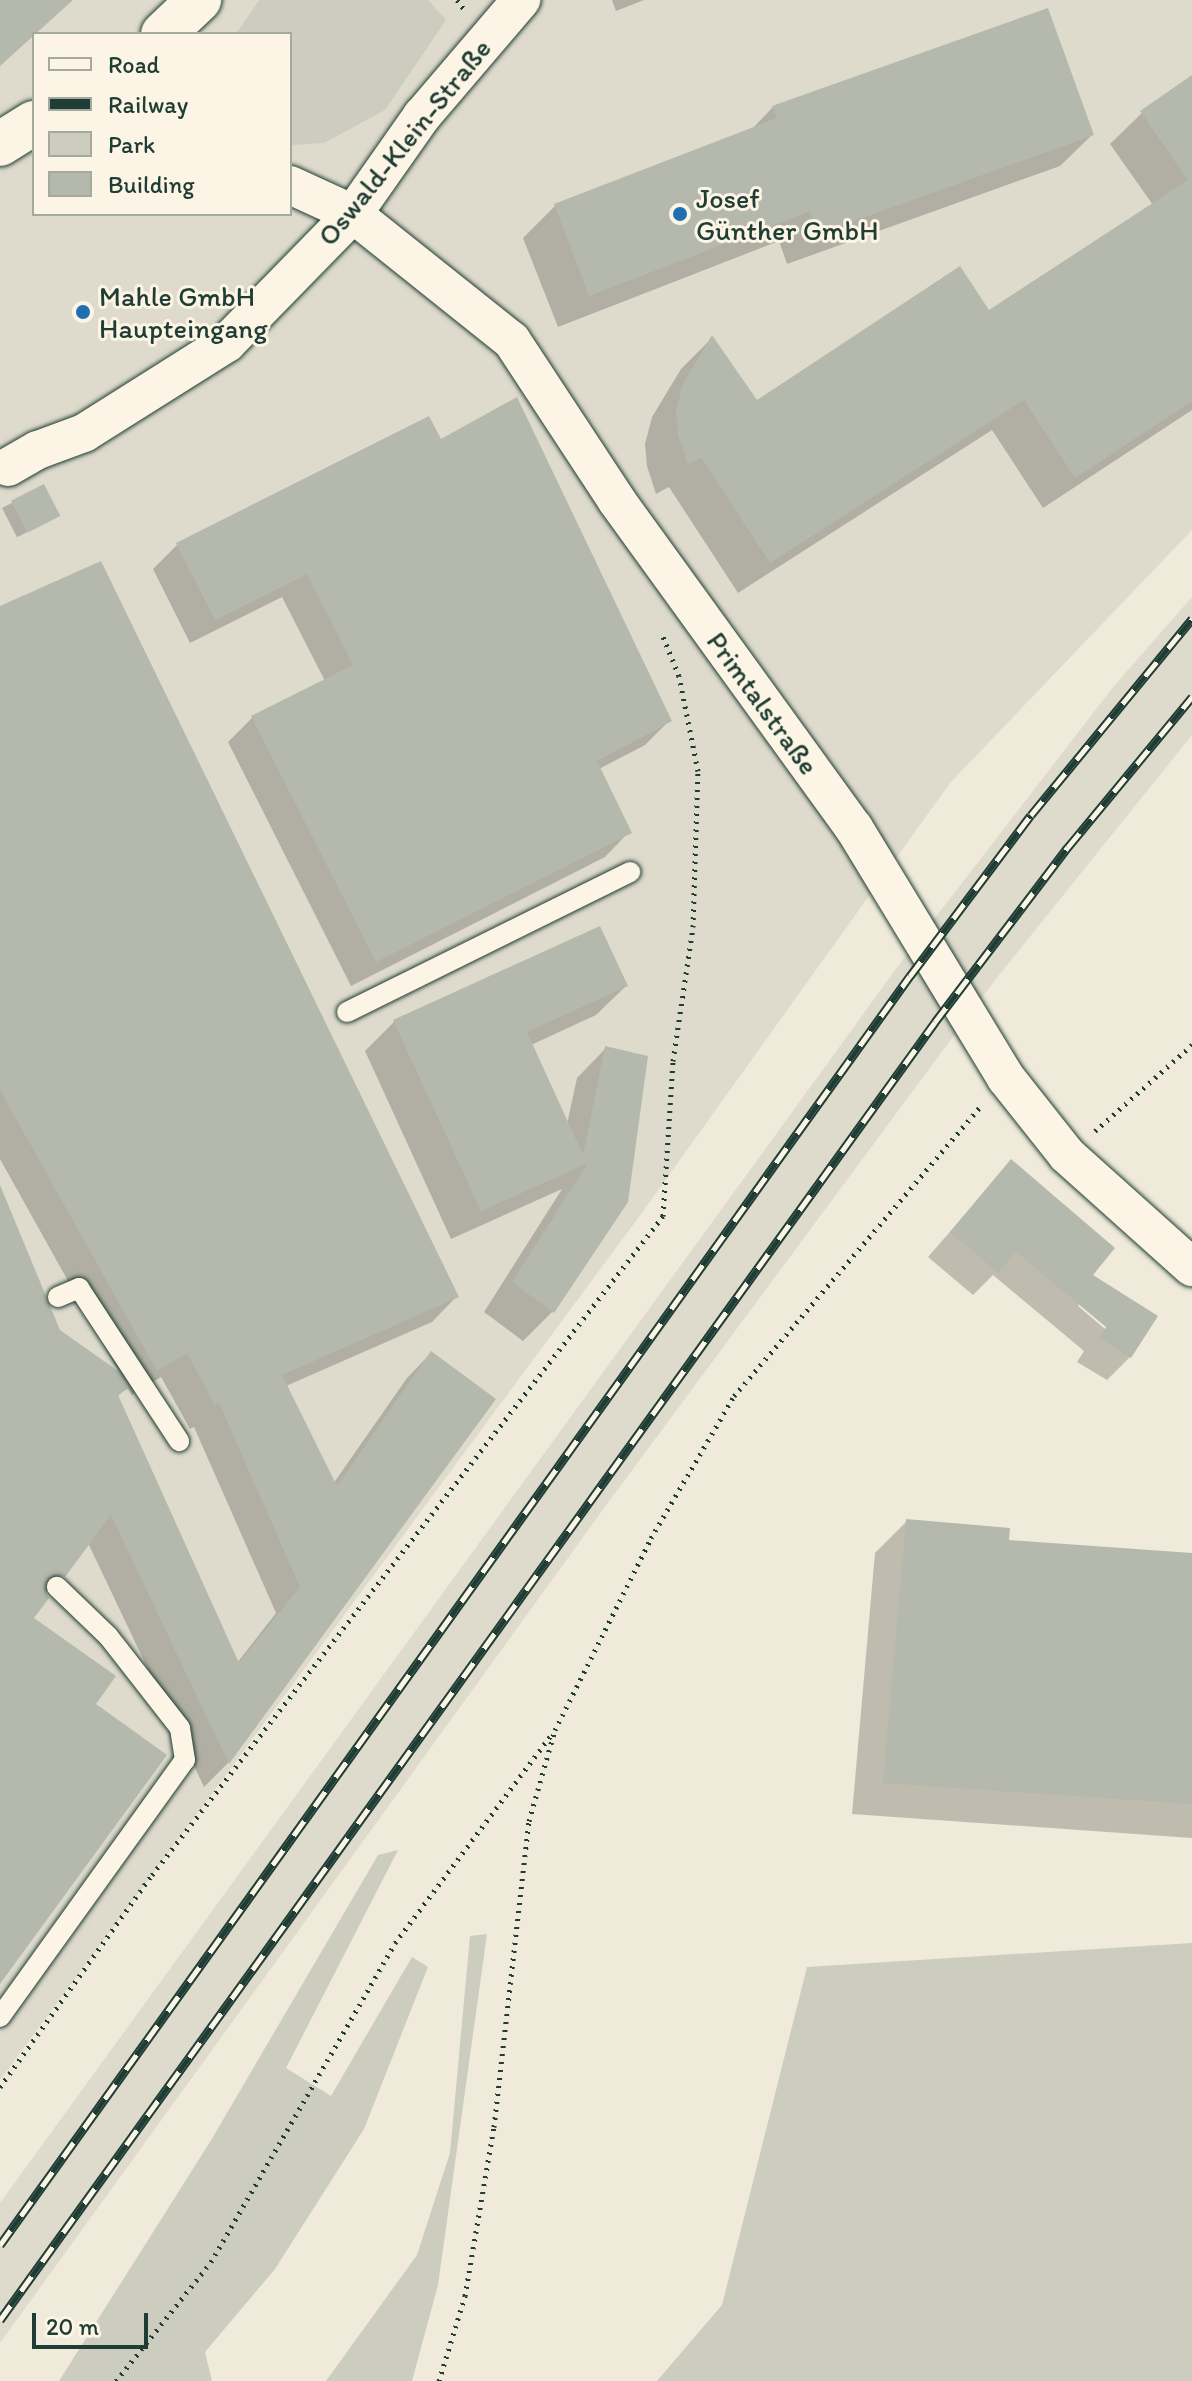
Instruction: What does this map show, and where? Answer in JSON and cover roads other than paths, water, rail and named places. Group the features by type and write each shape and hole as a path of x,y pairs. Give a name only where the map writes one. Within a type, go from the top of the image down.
{"street":[{"path":"165,32 199,0"},
{"name":"Oswald-Klein-Straße","path":"4,468 38,450 84,433 227,343 353,214 422,116 521,0"},
{"path":"0,144 32,124"},
{"name":"Primtalstraße","path":"292,186 353,214 512,341 548,391 617,501 854,828 1006,1078 1067,1155 1192,1267"}],"lane":[{"path":"347,1012 630,872"},
{"path":"58,1297 79,1288 179,1441"},
{"path":"0,2017 185,1760 180,1728 108,1636 57,1587"}],"railway":[{"path":"0,2245 910,976 1031,815 1192,619"},
{"path":"0,2320 935,1022 1068,847 1192,697"}],"place":[{"name":"Josef Günther GmbH","path":"680,214"},
{"name":"Mahle GmbH Haupteingang","path":"83,312"}]}
